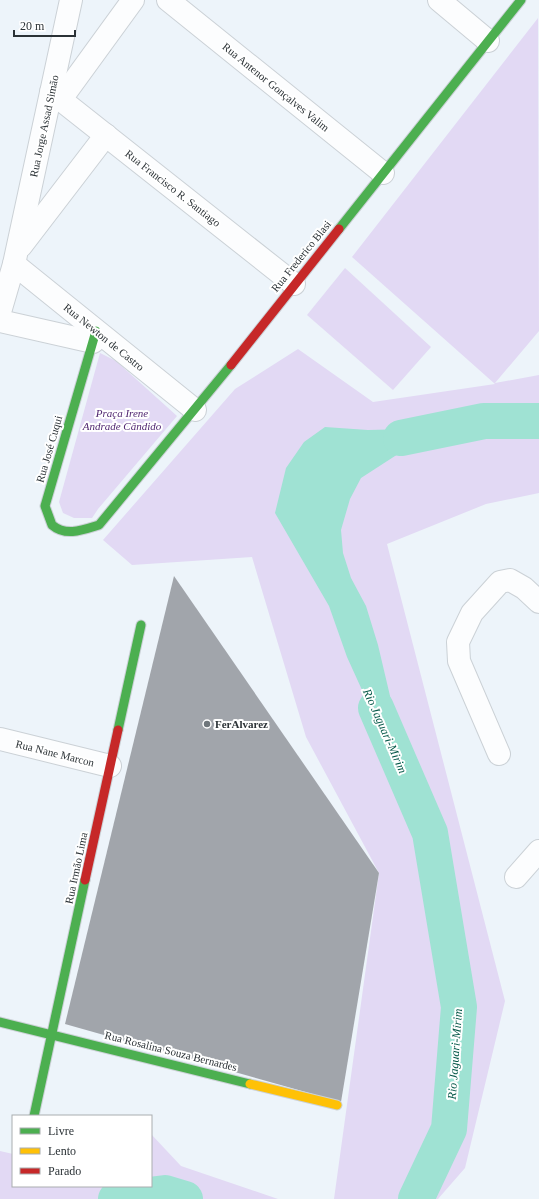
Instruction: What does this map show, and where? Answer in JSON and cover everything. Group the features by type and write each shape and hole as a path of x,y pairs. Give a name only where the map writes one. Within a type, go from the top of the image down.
{"street":[{"name":"Rua Jorge Assad Simão","path":"0,312 16,258 56,95 71,0"},
{"name":"Rua Jorge Assad Simão","path":"56,95 132,0"},
{"name":"Rua Antenor Gonçalves Valim","path":"168,0 383,173"},
{"path":"439,0 488,41"},
{"name":"Rua Frederico Blasi","path":"98,525 195,410 521,0"},
{"name":"Rua Francisco R. Santiago","path":"56,95 294,284"},
{"name":"Rua Jorge Assad Simão","path":"16,258 106,135"},
{"name":"Rua Newton de Castro","path":"16,258 95,336 195,410"},
{"path":"0,321 95,336"},
{"name":"Rua José Cuqui","path":"95,336 45,506 47,519 55,528 66,533 81,531 98,525"},
{"path":"499,754 459,661 458,642 472,613 500,582 510,580 524,588 539,602"},
{"name":"Rua Irmão Lima","path":"34,1115 141,626"},
{"name":"Rua Nane Marcon","path":"0,739 110,766"},
{"path":"516,877 539,851"},
{"name":"Rua Rosalina Souza Bernardes","path":"0,1022 336,1105"}],"green space":[{"path":"538,18 539,331 495,383 539,375 539,493 486,504 387,544 505,1001 465,1168 438,1199 334,1199 379,873 306,737 252,557 132,565 103,540 235,389 298,349 373,402 495,384 352,257"},
{"path":"345,268 431,347 393,390 307,315"},
{"name":"Praça Irene Andrade Cândido","path":"100,353 116,361 177,416 92,518 74,518 63,513 59,502"},
{"path":"152,1135 181,1166 278,1199 0,1199 0,1151 12,1154 12,1187 152,1187"}],"water":[{"path":"325,427 368,430 450,428 395,456 361,478 350,499 341,530 343,553 351,578 366,606 378,645 399,734 397,754 367,701 347,657 329,606 275,513 286,468 304,442"}],"building":[{"name":"FerAlvarez","path":"174,576 379,873 341,1102 65,1024"}],"waterway":[{"name":"Rio Jaguari-Mirim","path":"401,438 484,421 539,421"},
{"name":"Rio Jaguari-Mirim","path":"376,708 430,833 459,1007 449,1129 416,1199"},
{"name":"Rio Jaguari-Mirim","path":"116,1199 165,1193 185,1199"}],"traffic: fast":[{"path":"339,229 521,0"},
{"path":"96,331 45,506 52,525 63,531 69,532 99,525 231,365"},
{"path":"118,730 141,625"},
{"path":"34,1115 85,880"},
{"path":"0,1022 250,1084"}],"traffic: slow":[{"path":"250,1084 337,1105"}],"traffic: jam":[{"path":"231,365 339,229"},
{"path":"85,880 118,730"}],"place":[{"name":"FerAlvarez","path":"207,724"}]}
